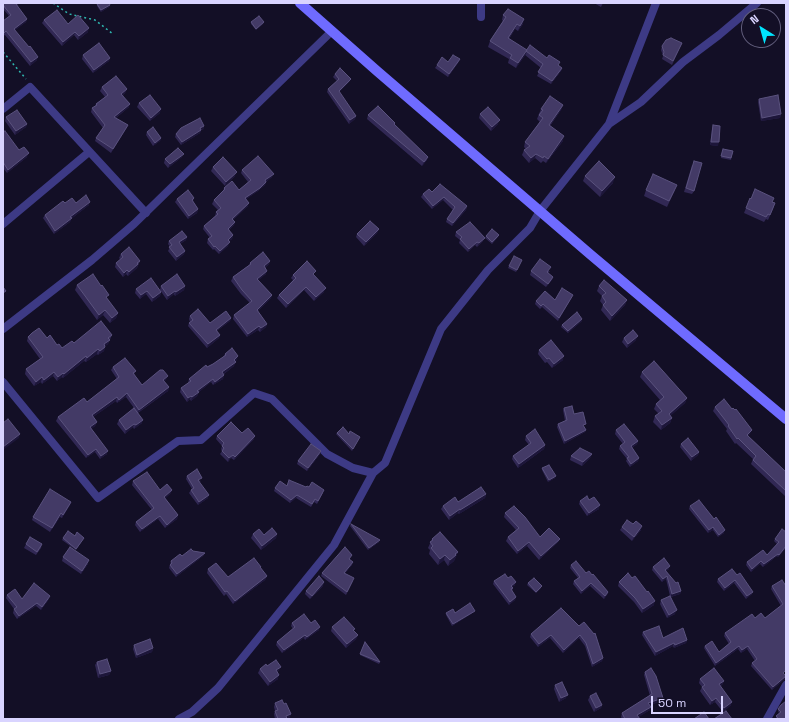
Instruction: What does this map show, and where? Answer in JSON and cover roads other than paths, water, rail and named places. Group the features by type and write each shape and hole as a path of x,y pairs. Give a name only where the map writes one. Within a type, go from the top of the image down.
{"main road":[{"path":"300,3 540,211 786,419"}],"street":[{"path":"481,3 481,17"},
{"path":"609,124 656,3"},
{"path":"179,719 192,712 218,688 334,546 373,473 386,463 441,329 488,270 530,228 540,211 609,124 641,102 683,62 719,35 757,3"},
{"path":"3,329 92,260 146,213 332,31"},
{"path":"3,109 30,87 146,213"},
{"path":"3,224 89,152"},
{"path":"4,384 98,498 178,440 201,440 254,393 272,399 327,454 353,468 373,473"},
{"path":"767,719 786,685"}]}
